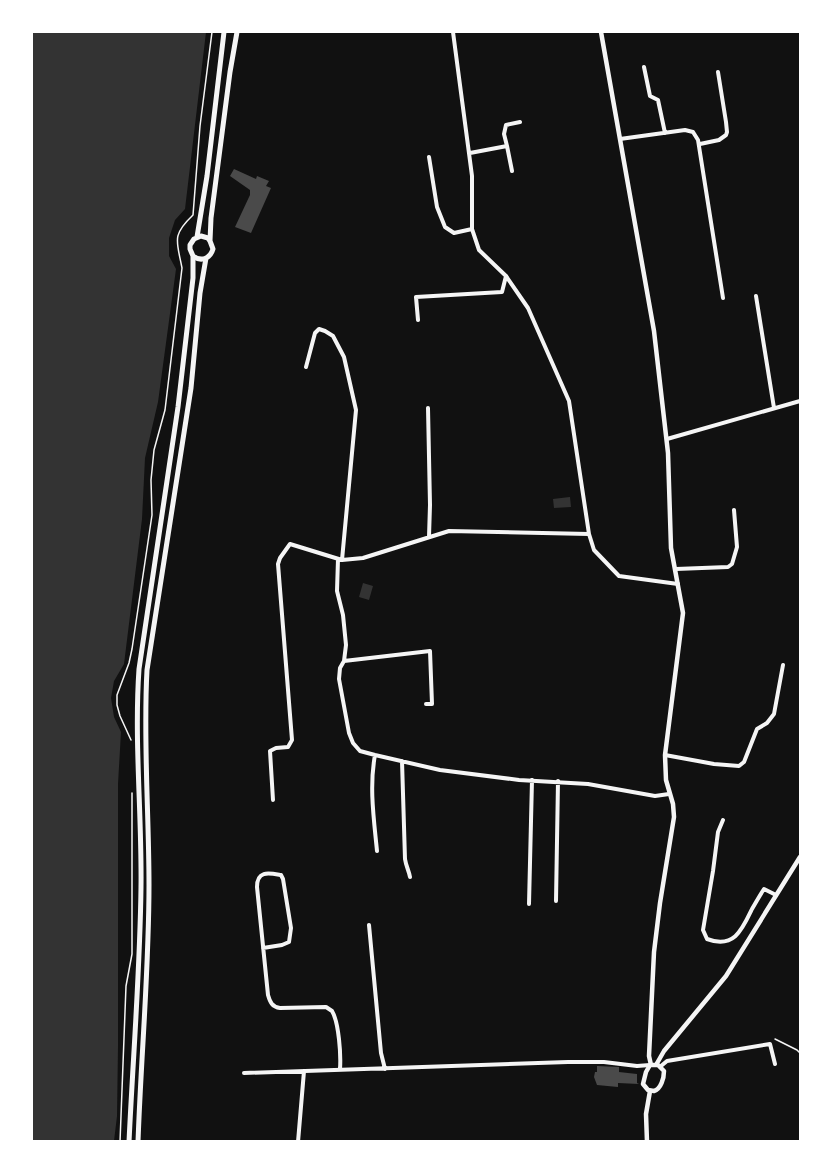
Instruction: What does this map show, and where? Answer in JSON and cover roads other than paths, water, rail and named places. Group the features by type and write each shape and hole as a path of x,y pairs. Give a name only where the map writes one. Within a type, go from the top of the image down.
{"main road":[{"path":"129,1142 140,951 141,831 137,699 142,644 178,407 193,278 193,256 190,245 197,237 207,176 224,32"},
{"path":"193,256 199,259 206,258 210,256 213,249 210,241 211,218 228,81 237,32"},
{"path":"197,237 204,237 210,241"},
{"path":"138,1142 148,962 149,807 145,699 147,670 189,399 206,258"},
{"path":"142,644 149,653"}],"street":[{"path":"453,32 470,153 472,230 479,250 506,276 528,308 569,401 589,534 594,550 619,576 679,584"},
{"path":"601,32 654,331 670,467 671,540 682,603 682,626 665,755 666,780 674,804 674,817 652,965 649,1056 654,1065 663,1068 664,1074 657,1090 645,1089 643,1084 646,1072 654,1065 726,976 801,857"},
{"path":"644,67 650,96 658,100 665,133"},
{"path":"700,144 719,140 727,132 718,72"},
{"path":"512,171 504,134 506,125 520,122"},
{"path":"620,139 686,130 695,135 700,144 723,298"},
{"path":"470,153 507,146"},
{"path":"429,157 437,207 445,226 454,233 472,230"},
{"path":"418,320 416,297 502,292 506,276"},
{"path":"756,297 774,408"},
{"path":"306,368 315,333 319,329 333,336 344,357 356,410 337,591 343,615 346,645 339,679 353,743 360,751 440,770 588,784 655,796 669,794"},
{"path":"667,439 801,401"},
{"path":"428,408 429,537"},
{"path":"676,570 728,567 732,564 737,547 734,510"},
{"path":"273,800 270,751 288,747 292,740 278,564 290,544 340,559 363,558 449,531 589,534"},
{"path":"344,661 430,651 432,704 426,705"},
{"path":"665,755 739,766 744,762 757,729 767,723 774,714 783,665"},
{"path":"375,755 372,795 377,851"},
{"path":"402,761 405,859 410,877"},
{"path":"530,904 532,780"},
{"path":"556,901 558,781"},
{"path":"723,820 718,832 703,930 707,939 725,941 734,938 740,932 764,889 776,896"},
{"path":"263,948 289,942 291,928 283,879 281,875 270,873 260,876 257,882 263,948 268,995 270,1002 273,1006 280,1008 326,1007 332,1011 336,1021 340,1069"},
{"path":"369,925 381,1053 385,1069"},
{"path":"244,1073 568,1062 604,1062 637,1066 770,1044 775,1064"},
{"path":"637,1066 646,1072"},
{"path":"298,1142 304,1071"},
{"path":"647,1142 646,1114 650,1091"}]}
